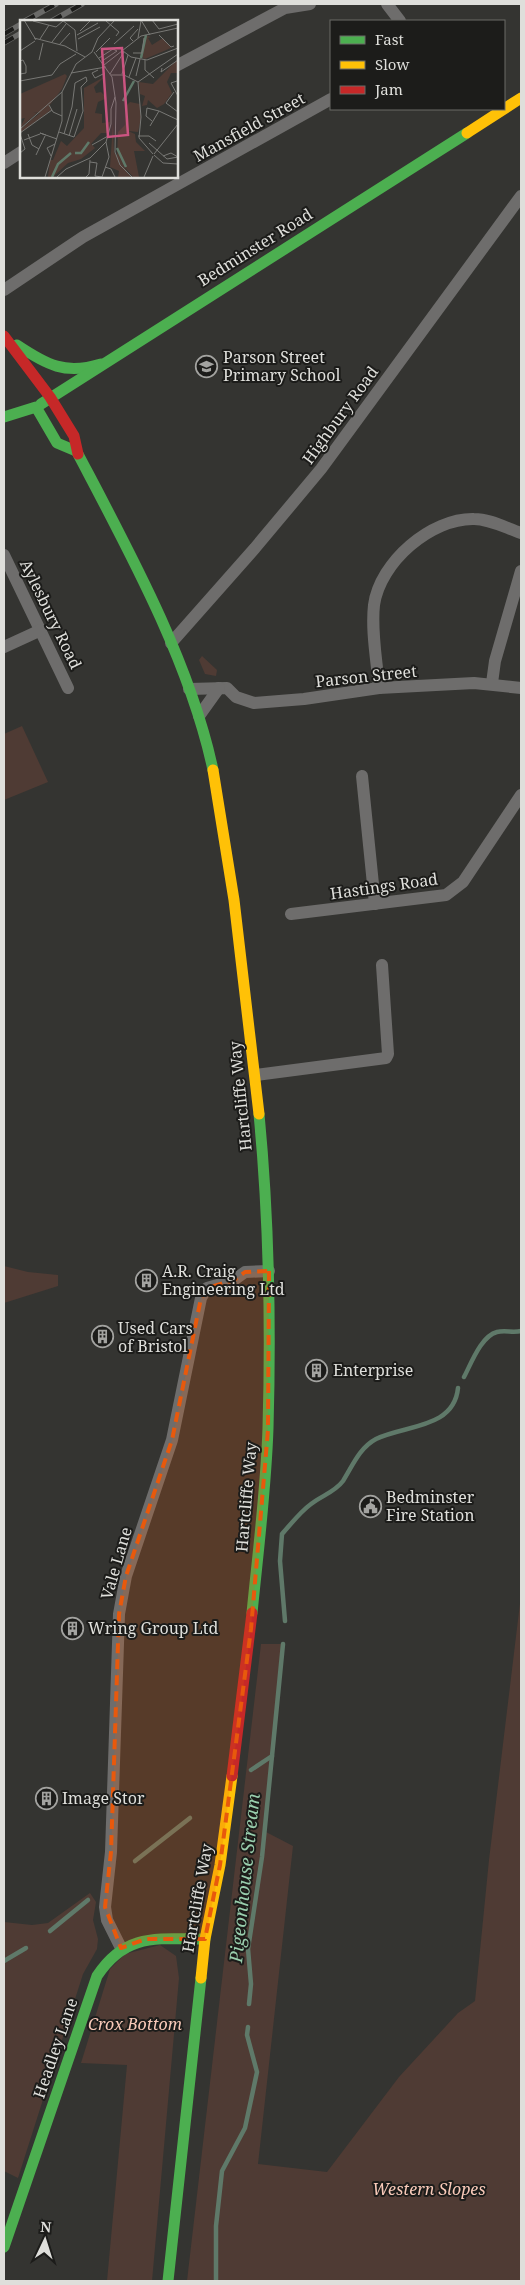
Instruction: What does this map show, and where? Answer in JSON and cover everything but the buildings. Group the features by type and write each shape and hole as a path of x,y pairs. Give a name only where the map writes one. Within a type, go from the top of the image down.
{"main road":[{"name":"Bedminster Road","path":"505,108 521,98"},
{"name":"Bedminster Road","path":"4,416 36,407 502,110"},
{"path":"4,336 41,361 55,367 77,371 101,364"},
{"path":"4,336 50,397 74,436 76,451 125,544 172,643 199,716"},
{"path":"36,407 57,443 76,451"},
{"name":"Hartcliffe Way","path":"168,2281 205,1939 220,1865 251,1629 268,1430 270,1271 266,1188 256,1075 219,798 207,742 199,716"},
{"name":"Headley Lane","path":"4,2247 102,1965 121,1948 146,1939 205,1939"}],"street":[{"path":"178,65 285,8 310,4"},
{"path":"387,4 399,20"},
{"name":"Mansfield Street","path":"4,290 83,237 330,100"},
{"path":"4,163 20,153"},
{"name":"Highbury Road","path":"172,643 321,469 521,196"},
{"path":"379,688 373,618 374,603 387,569 396,559 432,530 458,521 483,520 521,533"},
{"name":"Aylesbury Road","path":"4,555 68,688"},
{"path":"492,684 495,661 521,571"},
{"path":"4,647 41,630"},
{"name":"Parson Street","path":"190,689 227,688 236,697 254,703 304,699 379,688 492,684 521,688"},
{"path":"199,716 219,688"},
{"path":"362,776 375,904"},
{"name":"Hastings Road","path":"291,914 434,897 456,889 463,882 521,795"},
{"path":"256,1075 386,1058 388,1054 382,965"},
{"name":"Vale Lane","path":"121,1948 107,1920 104,1907 111,1852 119,1614 126,1576 172,1440 201,1298 207,1288 234,1280 245,1272 270,1271"}],"highlighted area":[{"path":"269,1271 268,1430 251,1629 220,1865 205,1939 146,1939 121,1948 105,1907 111,1852 119,1614 126,1576 172,1440 201,1298 207,1288 234,1280 245,1272"}],"green space":[{"path":"202,656 217,670 216,676 205,674 199,660"},
{"path":"22,726 48,782 4,800 4,734"},
{"path":"4,1266 28,1272 58,1275 58,1286 4,1303"},
{"name":"Western Slopes","path":"521,1595 521,2281 187,2281 261,1644 283,1644 266,1832 293,1846 258,2164 327,2172 399,2077 458,2013 475,2001 489,1860"},
{"path":"90,1893 96,1902 93,1920 98,1939 97,1949 83,1974 18,2178 4,2171 4,1922 32,1925 48,1923"},
{"name":"Crox Bottom","path":"160,1945 176,1956 179,1978 152,2281 107,2281 127,2065 81,2063 110,1969 125,1954"}],"waterway":[{"path":"464,1377 477,1351 486,1339 500,1331 521,1331"},
{"path":"285,1621 280,1561 282,1534 307,1507 340,1485 365,1447 387,1434 426,1424 438,1418 447,1411 454,1401 458,1388"},
{"path":"251,1770 272,1756 283,1644"},
{"name":"Pigeonhouse Stream","path":"249,2004 251,1984 248,1949 262,1857 272,1756"},
{"path":"135,1861 190,1818"},
{"path":"50,1931 88,1900"},
{"path":"4,1961 26,1948"},
{"name":"Pigeonhouse Stream","path":"216,2281 216,2226 222,2171 245,2128 257,2072 247,2035 248,2027"}],"railway":[{"path":"27,20 56,4"},
{"path":"54,20 82,4"},
{"path":"4,34 20,25"},
{"path":"4,43 20,34"}],"traffic: fast":[{"path":"41,404 467,133"},
{"path":"17,345 47,363 57,366 77,368 101,364"},
{"path":"4,417 36,407 57,443 76,451"},
{"path":"78,454 137,568 174,648 203,729 213,770"},
{"path":"252,1613 266,1474 269,1389 267,1232 259,1114"},
{"path":"4,2247 97,1976 108,1962 132,1945 158,1939 205,1939"},
{"path":"168,2281 201,1978"}],"traffic: slow":[{"path":"505,108 521,98"},
{"path":"467,133 502,110"},
{"path":"213,770 234,900 259,1114"},
{"path":"201,1978 205,1939 220,1865 232,1776"}],"traffic: jam":[{"path":"4,336 50,397 74,436 78,454"},
{"path":"232,1776 252,1613"}],"place":[{"name":"Parson Street Primary School","path":"207,366"},
{"name":"A.R. Craig Engineering Ltd","path":"146,1280"},
{"name":"Used Cars of Bristol","path":"102,1337"},
{"name":"Enterprise","path":"317,1370"},
{"name":"Bedminster Fire Station","path":"370,1506"},
{"name":"Wring Group Ltd","path":"72,1628"},
{"name":"Image Stor","path":"46,1798"}]}
